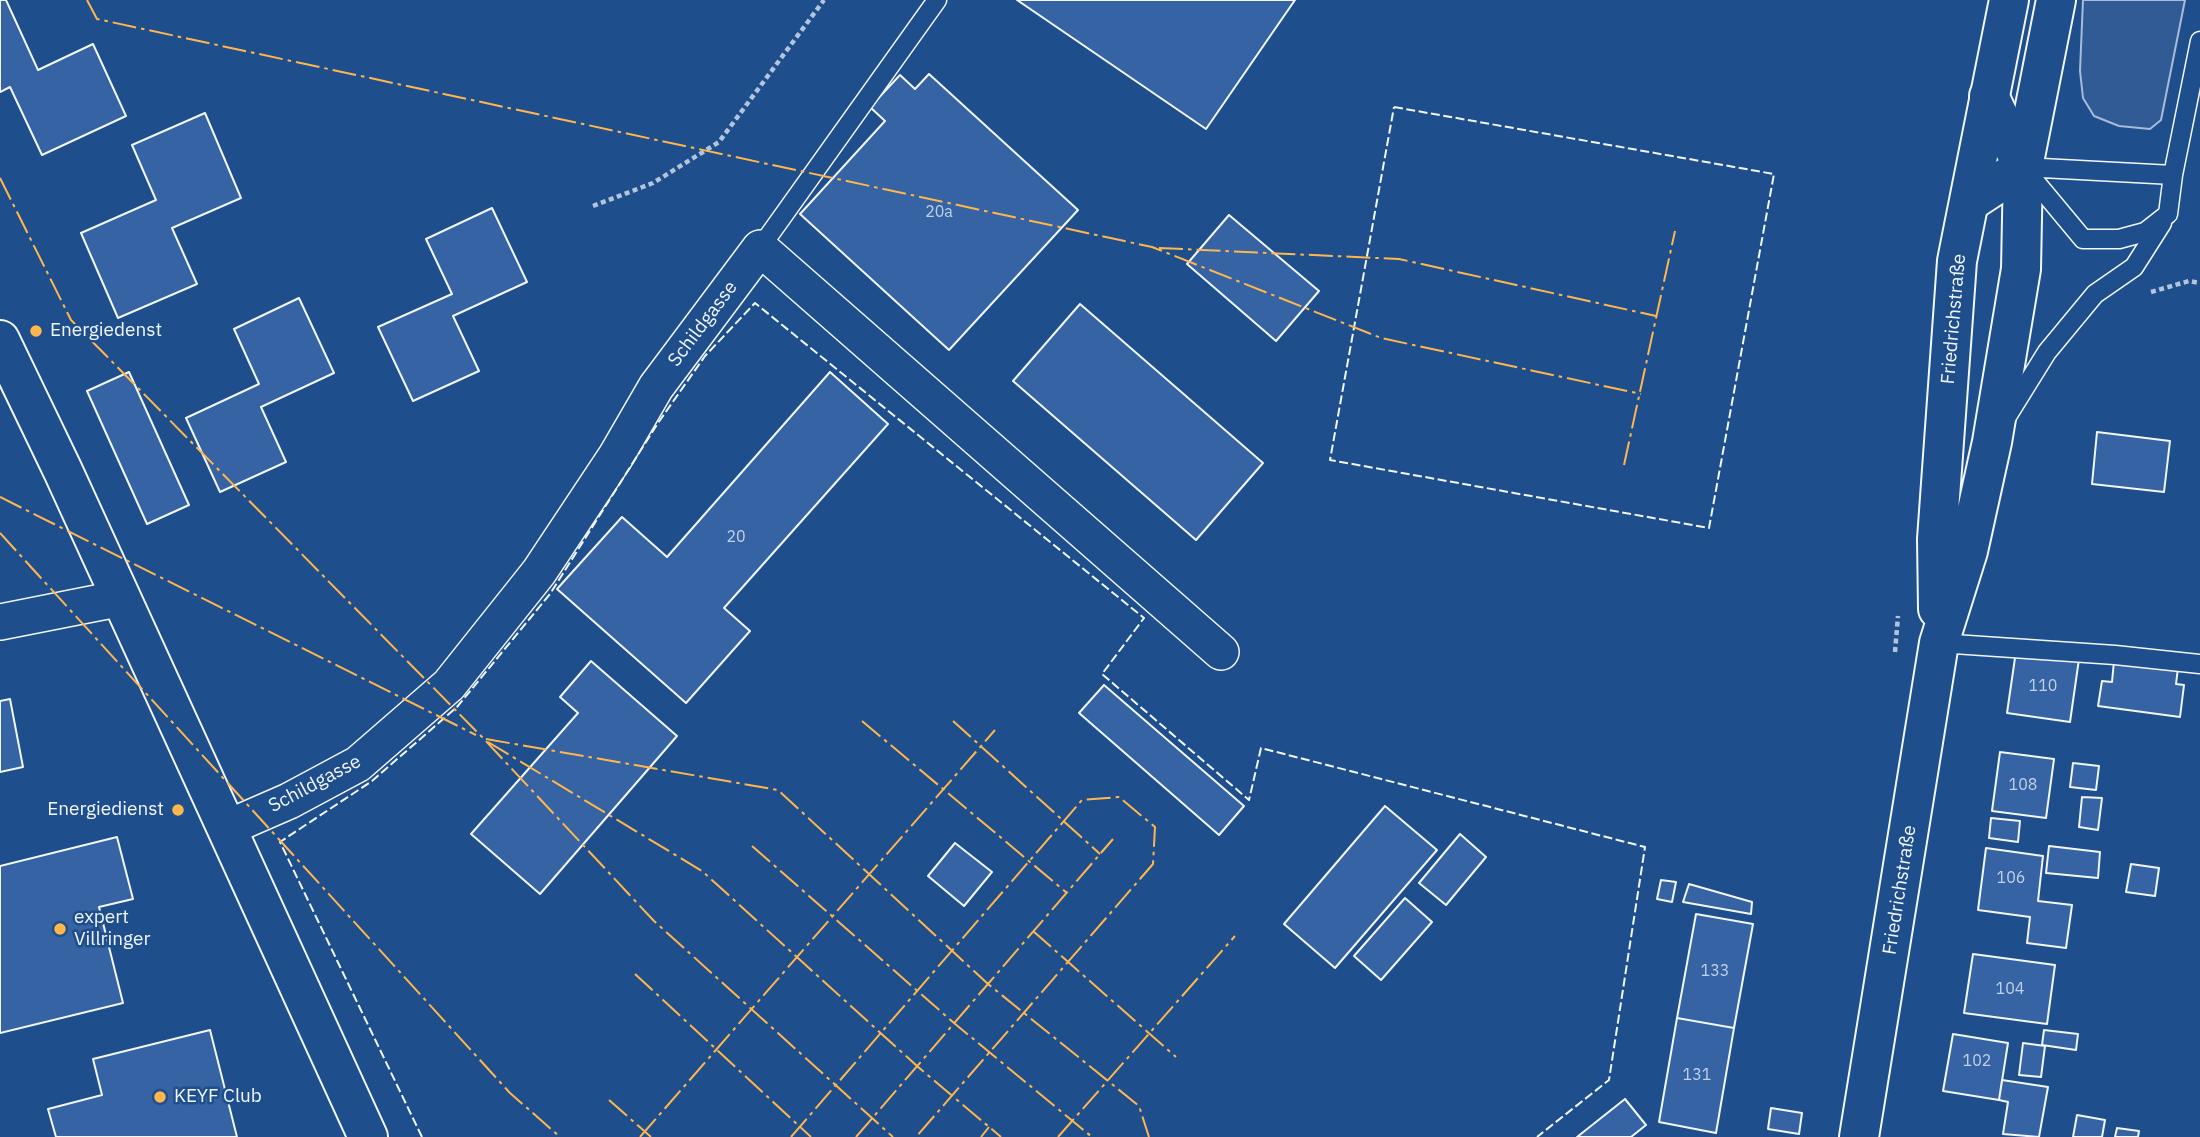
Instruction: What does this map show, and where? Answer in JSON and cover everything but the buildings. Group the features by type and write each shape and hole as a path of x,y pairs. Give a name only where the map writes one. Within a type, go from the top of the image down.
{"main road":[{"name":"Friedrichstraße","path":"1939,643 1937,539 1957,261 2009,0"},
{"name":"Friedrichstraße","path":"1859,1137 1939,643 1968,551 1992,442 2021,269 2024,167 2056,0"},
{"path":"1970,201 2024,167 1989,96"},
{"path":"0,340 122,598 369,1137"}],"street":[{"path":"760,248 1220,652"},
{"name":"Schildgasse","path":"227,828 289,801 358,764 449,685 538,572 616,456 656,387 760,248"},
{"path":"0,622 122,598"}],"lane":[{"path":"760,248 937,0"},
{"path":"1992,442 2047,352 2095,294 2134,268 2168,214 2173,175 2200,41"},
{"path":"2024,167 2173,175"},
{"path":"2024,167 2083,239 2119,239 2145,232 2168,214"},
{"path":"1939,643 2115,655 2200,664"}],"path":[{"path":"593,206 653,183 719,142 824,0"}],"shaded area":[{"path":"2083,0 2185,0 2161,120 2150,129 2119,126 2094,116 2083,98 2080,71"}],"fence":[{"path":"1394,107 1774,174 1709,528 1330,460 1394,107"},
{"path":"422,1137 280,842 372,781 457,707 550,594 658,423 705,356 755,303 1144,618 1102,674 1249,800 1261,748 1645,847 1609,1080 1537,1137"}],"power":[{"path":"87,0 97,19 1152,247 1381,338 1641,394"},
{"path":"0,178 71,320 483,738 654,921 893,1137"},
{"path":"1624,465 1675,231"},
{"path":"1159,248 1399,259 1656,316"},
{"path":"0,497 476,735"},
{"path":"0,533 510,1093 560,1137"},
{"path":"862,721 1067,893"},
{"path":"953,721 1100,854"},
{"path":"640,1137 995,730"},
{"path":"486,739 778,790 988,984 1139,1106 1149,1137"},
{"path":"488,742 702,871 917,1066 1001,1137"},
{"path":"791,1137 1082,800 1119,797 1155,827 1153,864 916,1137"},
{"path":"856,1137 1113,839"},
{"path":"752,846 954,1023 1092,1137"},
{"path":"1033,931 1176,1057"},
{"path":"1058,1137 1235,936"},
{"path":"635,974 811,1137"},
{"path":"609,1100 651,1137"},
{"path":"981,1137 989,1127"}],"place":[{"name":"Energiedenst","path":"36,331"},
{"name":"Energiedienst","path":"178,810"},
{"name":"expert Villringer","path":"60,929"},
{"name":"KEYF Club","path":"160,1097"}]}
